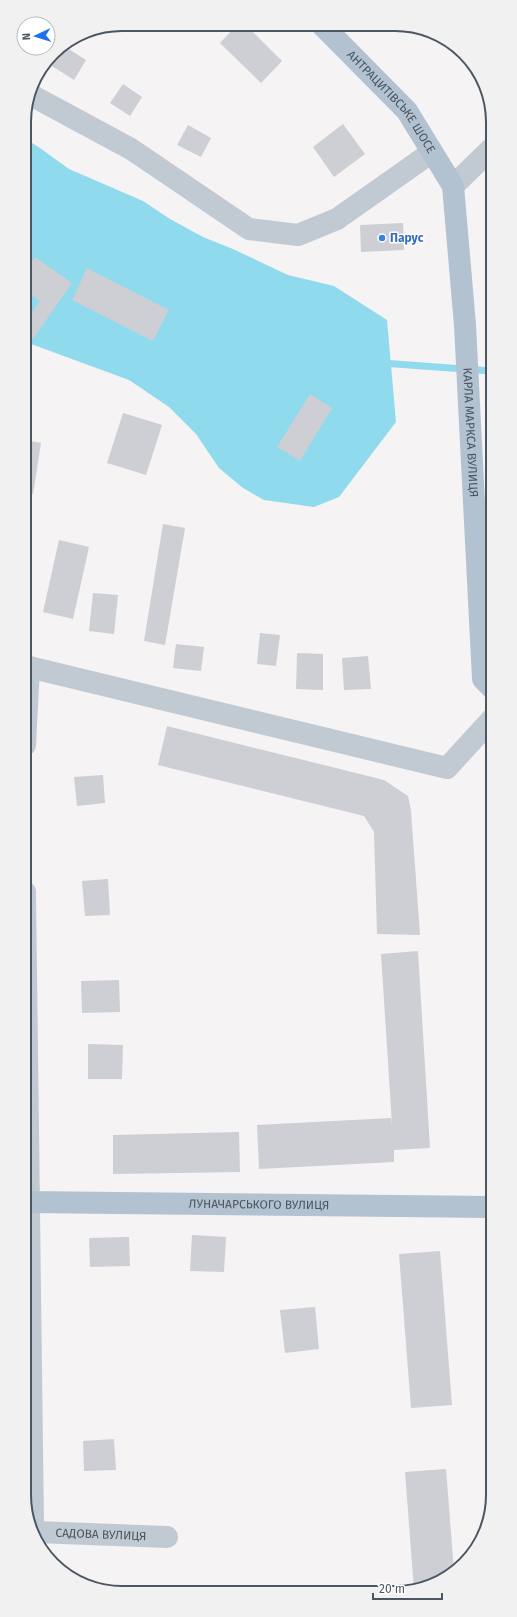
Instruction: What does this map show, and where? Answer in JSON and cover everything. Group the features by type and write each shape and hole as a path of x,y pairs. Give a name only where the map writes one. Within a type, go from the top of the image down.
{"main road":[{"name":"АНТРАЦИТІВСЬКЕ ШОСЕ","path":"328,31 407,111 453,186"},
{"name":"КАРЛА МАРКСА ВУЛИЦЯ","path":"453,186 464,324 486,668"},
{"name":"ЛУНАЧАРСЬКОГО ВУЛИЦЯ","path":"31,1202 486,1207"}],"street":[{"path":"34,97 131,149 249,229 298,235 337,220 432,152"},
{"path":"453,186 486,154"},
{"path":"31,667 447,768 486,726"},
{"path":"31,1419 33,1511"},
{"name":"САДОВА ВУЛИЦЯ","path":"39,1532 167,1537"}],"water":[{"path":"31,142 69,169 143,201 170,219 203,237 233,249 288,275 334,286 387,320 396,422 339,497 314,507 264,500 243,488 219,468 196,434 169,407 129,380 31,344"}],"building":[{"path":"231,31 252,31 282,61 261,83 220,43"},
{"path":"68,49 86,60 74,80 52,66"},
{"path":"123,84 142,97 130,116 110,103"},
{"path":"343,124 365,154 334,177 313,147"},
{"path":"188,125 211,138 201,157 177,145"},
{"name":"Парус","path":"403,223 404,250 361,252 360,225"},
{"path":"35,257 72,283 33,339 31,338 31,311 40,301 31,295 31,262"},
{"path":"87,268 169,310 153,341 72,300"},
{"path":"310,394 332,408 300,461 277,447"},
{"path":"123,413 162,425 146,475 107,463"},
{"path":"31,441 41,443 33,494 31,494"},
{"path":"163,524 185,528 165,645 144,641"},
{"path":"59,540 89,547 73,619 43,612"},
{"path":"93,593 118,595 114,634 89,631"},
{"path":"260,633 280,635 276,666 257,664"},
{"path":"176,644 204,647 201,671 173,668"},
{"path":"297,653 323,654 323,690 296,689"},
{"path":"368,656 371,689 344,690 342,658"},
{"path":"167,726 384,780 408,796 411,811 420,935 377,934 374,832 364,816 158,765"},
{"path":"103,775 105,803 77,806 74,777"},
{"path":"108,879 110,915 85,916 82,881"},
{"path":"418,951 430,1148 394,1150 394,1162 259,1169 257,1125 391,1118 392,1124 381,954"},
{"path":"119,980 120,1012 82,1013 81,981"},
{"path":"88,1044 123,1045 122,1079 88,1079"},
{"path":"239,1132 240,1172 113,1174 113,1135"},
{"path":"192,1235 226,1237 224,1272 190,1271"},
{"path":"129,1237 130,1266 90,1267 89,1238"},
{"path":"440,1251 452,1405 411,1408 399,1254"},
{"path":"315,1307 319,1349 285,1353 280,1310"},
{"path":"114,1439 116,1470 84,1471 83,1441"},
{"path":"446,1469 453,1564 446,1571 435,1577 414,1584 405,1472"}],"waterway":[{"path":"382,363 486,371"}],"place":[{"name":"Парус","path":"382,238"}]}
